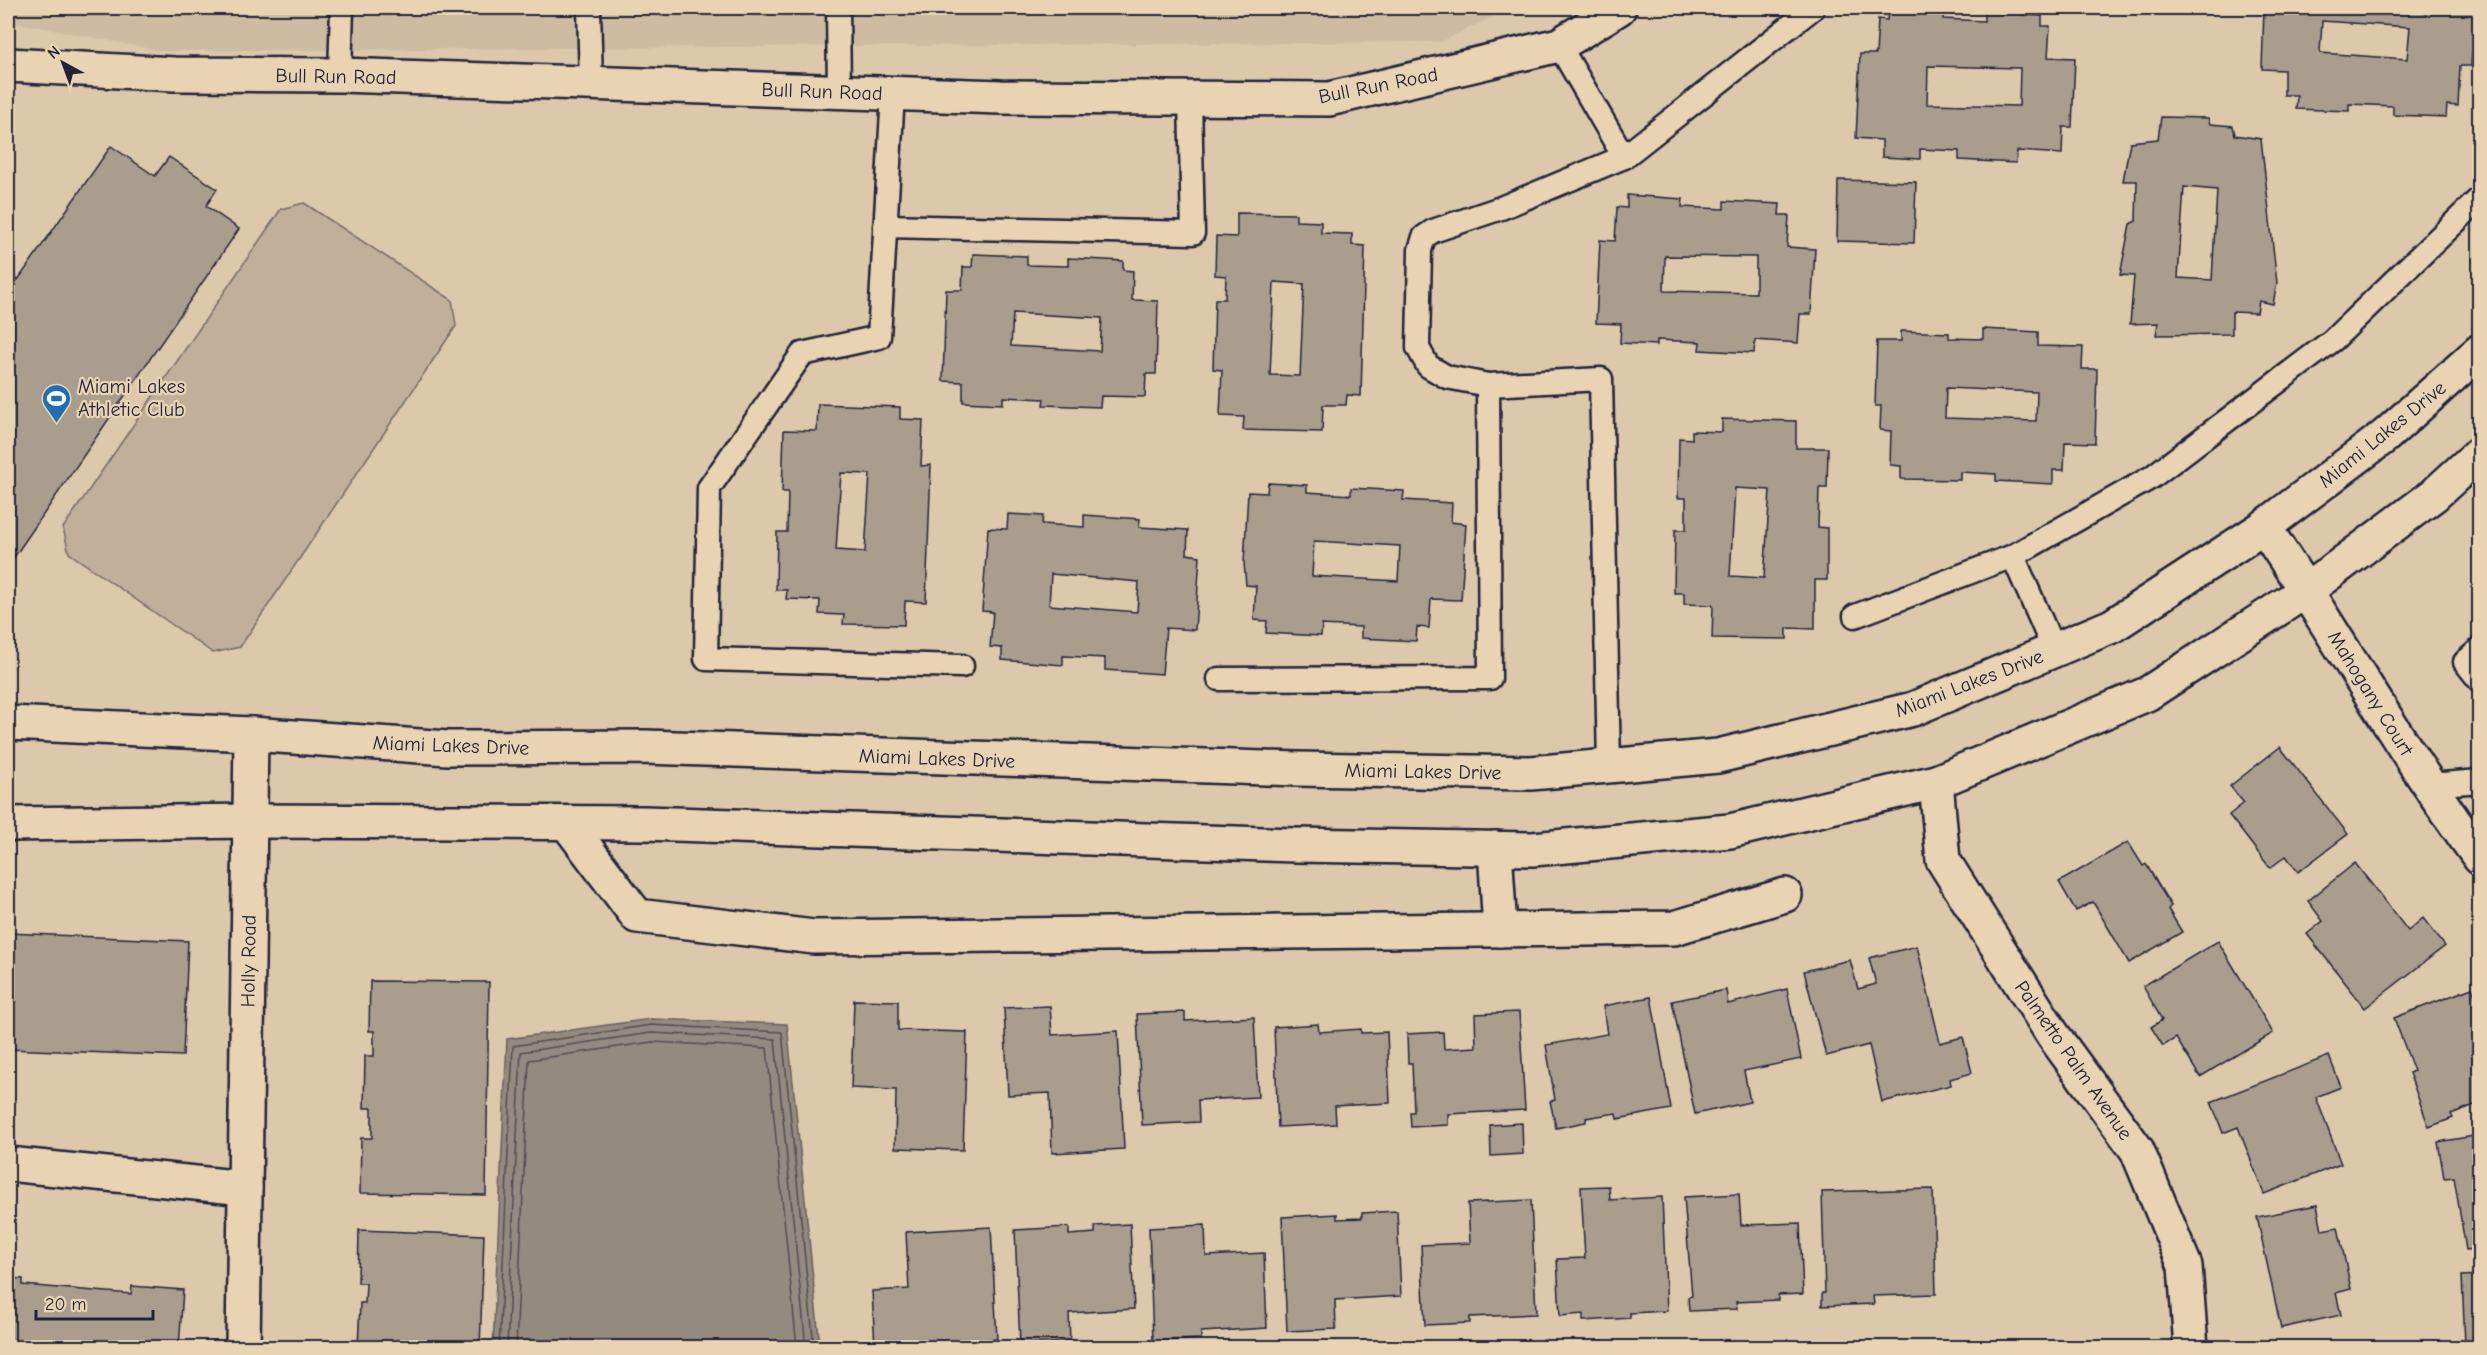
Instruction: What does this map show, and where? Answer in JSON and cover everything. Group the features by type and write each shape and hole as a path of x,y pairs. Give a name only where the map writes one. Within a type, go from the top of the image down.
{"main road":[{"name":"Bull Run Road","path":"8,65 174,74 340,75 893,94 1329,99 1559,45 1619,8"},
{"name":"Miami Lakes Drive","path":"8,723 251,734 448,748 646,747 1297,769 1531,773 1718,756 1912,709 2112,626 2264,527 2385,436 2480,351"},
{"path":"8,824 251,820 644,823 1284,845 1533,849 1730,831 1936,782 2147,694 2307,590 2434,495 2480,453"},
{"name":"Mahogany Court","path":"2264,527 2307,590 2429,785 2480,858"},
{"name":"Holly Road","path":"243,1347 251,734"},
{"name":"Palmetto Palm Avenue","path":"1936,782 1943,860 2053,1035 2137,1150 2185,1266 2191,1347"},
{"path":"567,823 637,916 802,935 1674,928 1785,895"},
{"path":"1495,848 1500,930"},
{"path":"8,1164 245,1188"}],"lane":[{"path":"340,75 342,8"},
{"path":"589,8 591,84"},
{"path":"838,8 839,92"},
{"path":"1610,766 1601,380 1488,385 1447,377 1428,366 1418,348 1420,250 1424,237 1433,231 1501,208 1624,157 1813,8"},
{"path":"1559,45 1624,157"},
{"path":"893,94 879,337 802,354 709,488 706,659 962,666"},
{"path":"885,226 1193,233 1190,98"},
{"path":"1855,616 2013,556 2152,477 2333,340 2480,198"},
{"path":"1219,679 1490,678 1488,385"},
{"path":"2013,556 2054,650"},
{"path":"2480,649 2465,662 2480,681"},
{"path":"2429,785 2480,781"}],"shaded area":[{"path":"8,8 1510,8 1441,42 162,51 8,21"},
{"path":"304,203 452,300 456,326 240,647 213,653 69,553 63,528 281,209"}],"water":[{"path":"651,1019 787,1024 820,1347 493,1347 507,1039"}],"building":[{"path":"2264,8 2480,8 2480,52 2472,52 2471,66 2460,66 2458,106 2447,105 2446,117 2393,115 2393,106 2349,104 2349,111 2296,109 2297,95 2284,95 2284,70 2262,69","holes":["2322,21 2410,27 2407,59 2320,53"]},
{"path":"1888,9 1943,12 1943,19 1984,21 1984,12 2042,16 2042,26 2050,26 2048,57 2075,58 2072,127 2063,127 2062,154 2017,151 2016,163 1959,160 1959,151 1920,149 1920,159 1882,157 1882,140 1856,138 1860,54 1876,54 1878,19 1887,20","holes":["1928,66 2020,68 2019,106 1927,104"]},
{"path":"2161,117 2208,118 2210,124 2233,126 2235,135 2261,139 2277,283 2273,304 2259,301 2257,313 2232,312 2232,334 2156,335 2158,323 2130,324 2134,276 2120,275 2130,224 2136,221 2137,181 2123,181 2130,142 2158,139","holes":["2184,187 2217,190 2212,280 2178,278"]},
{"name":"Miami Lakes Athletic Club","path":"111,146 155,176 169,157 217,189 206,206 239,229 8,566 8,273 18,280"},
{"path":"1838,180 1916,182 1914,243 1837,241"},
{"path":"1627,195 1683,199 1682,207 1724,209 1724,201 1780,204 1779,215 1789,215 1787,247 1815,249 1811,314 1800,314 1798,343 1755,340 1754,353 1699,350 1700,342 1657,340 1657,345 1620,343 1621,324 1596,323 1600,240 1615,241 1617,207 1627,208","holes":["1665,256 1756,257 1756,293 1664,291"]},
{"path":"1237,213 1296,214 1296,221 1321,222 1321,233 1352,234 1352,245 1365,246 1361,396 1347,395 1346,405 1323,405 1322,432 1243,430 1244,417 1220,416 1222,370 1213,369 1215,299 1225,299 1226,276 1215,275 1216,236 1237,237","holes":["1274,282 1304,284 1300,376 1270,375"]},
{"path":"973,254 1027,256 1027,265 1068,266 1068,258 1123,261 1123,270 1133,271 1132,300 1158,301 1156,374 1146,374 1145,397 1101,396 1100,407 1043,405 1044,399 1003,397 1003,404 963,402 963,382 943,381 946,290 962,290 963,267 972,267","holes":["1013,313 1102,318 1100,351 1011,346"]},
{"path":"1983,329 2038,332 2038,346 2083,347 2082,369 2097,369 2095,443 2065,442 2064,470 2053,470 2053,484 1996,481 1996,474 1960,472 1960,480 1901,479 1901,466 1890,465 1891,431 1880,430 1881,406 1875,406 1877,341 1901,341 1901,331 1949,333 1949,338 1983,339","holes":["1946,388 2037,392 2036,421 1945,418"]},
{"path":"818,404 900,407 900,419 923,420 921,466 931,465 926,602 905,601 904,625 843,624 844,615 819,614 820,600 786,599 787,590 776,590 777,532 787,532 788,492 782,492 784,430 817,431","holes":["841,473 870,474 865,552 836,550"]},
{"path":"1722,419 1796,421 1796,448 1828,448 1827,488 1819,488 1818,527 1827,528 1827,580 1815,580 1815,629 1787,628 1787,639 1712,638 1713,605 1684,604 1684,593 1674,593 1675,530 1686,530 1686,498 1678,498 1679,438 1692,439 1692,431 1722,432","holes":["1735,488 1770,490 1764,578 1730,576"]},
{"path":"1268,483 1307,485 1307,492 1351,495 1351,488 1404,491 1403,500 1452,503 1451,522 1466,524 1461,600 1431,599 1429,628 1417,627 1416,641 1361,638 1361,627 1322,625 1321,636 1266,633 1267,621 1254,620 1256,586 1246,585 1244,563 1248,492 1267,493","holes":["1314,541 1400,546 1398,581 1312,576"]},
{"path":"1008,514 1043,516 1042,524 1084,527 1084,515 1140,519 1139,527 1188,530 1187,554 1200,556 1195,630 1166,628 1162,674 1105,670 1105,658 1063,656 1063,665 1002,660 1002,648 990,647 993,612 982,611 988,528 1007,529","holes":["1051,574 1139,582 1137,612 1049,605"]},
{"path":"2280,747 2348,834 2298,872 2286,856 2270,868 2229,815 2244,803 2230,786"},
{"path":"2128,842 2143,866 2146,864 2171,906 2168,909 2182,932 2129,963 2093,902 2076,911 2059,882"},
{"path":"2355,863 2408,931 2423,918 2445,946 2365,1008 2307,934 2323,921 2308,901"},
{"path":"8,933 188,941 183,1056 8,1049"},
{"path":"2218,941 2273,1033 2200,1077 2176,1038 2163,1046 2151,1027 2162,1020 2143,986"},
{"path":"1917,946 1940,1043 1963,1037 1972,1073 1950,1079 1951,1085 1882,1102 1869,1045 1826,1056 1804,971 1850,960 1858,989 1876,984 1869,958"},
{"path":"370,981 489,982 486,1195 360,1193 361,1138 372,1138 372,1108 364,1108 365,1056 374,1056 374,1031 369,1031"},
{"path":"2472,988 2480,1008 2480,1103 2451,1114 2453,1118 2429,1127 2409,1073 2414,1071 2394,1018"},
{"path":"1787,989 1801,1059 1744,1071 1750,1102 1695,1114 1672,1001 1726,990 1728,1004"},
{"path":"1651,997 1671,1109 1617,1119 1616,1113 1586,1118 1586,1122 1556,1128 1550,1101 1555,1100 1546,1045 1607,1034 1603,1006"},
{"path":"854,1000 898,1001 898,1030 967,1032 963,1150 895,1148 896,1090 851,1088"},
{"path":"1050,1006 1052,1035 1118,1031 1124,1149 1052,1153 1050,1093 1008,1095 1004,1008"},
{"path":"1185,1012 1185,1021 1254,1017 1258,1097 1198,1100 1199,1122 1142,1125 1137,1014"},
{"path":"1519,1012 1525,1110 1448,1114 1448,1125 1411,1127 1410,1112 1414,1112 1412,1063 1408,1063 1407,1034 1443,1032 1444,1049 1476,1047 1475,1014"},
{"path":"1318,1024 1319,1032 1361,1029 1361,1033 1387,1032 1390,1103 1335,1106 1336,1124 1278,1127 1274,1027"},
{"path":"2329,1056 2341,1087 2316,1097 2341,1164 2264,1194 2238,1127 2223,1133 2211,1102"},
{"path":"1522,1123 1523,1154 1491,1156 1490,1125"},
{"path":"2480,1135 2480,1248 2466,1250 2454,1177 2444,1178 2438,1142"},
{"path":"1609,1186 1610,1200 1662,1197 1667,1311 1630,1313 1630,1318 1583,1321 1583,1314 1560,1316 1557,1259 1585,1258 1581,1187"},
{"path":"1933,1189 1936,1294 1873,1296 1874,1304 1822,1306 1822,1293 1825,1293 1822,1192"},
{"path":"1739,1194 1741,1225 1800,1223 1803,1294 1778,1295 1778,1300 1736,1302 1737,1309 1689,1311 1688,1297 1692,1296 1684,1197"},
{"path":"1531,1200 1536,1314 1470,1317 1470,1323 1425,1325 1421,1245 1470,1243 1468,1203"},
{"path":"2317,1205 2322,1230 2338,1227 2351,1289 2336,1293 2341,1315 2281,1328 2257,1217"},
{"path":"1397,1211 1401,1296 1335,1300 1336,1329 1287,1331 1282,1217 1337,1214 1337,1219 1362,1218 1362,1213"},
{"path":"1130,1224 1134,1309 1069,1313 1070,1342 1020,1344 1015,1230 1069,1227 1069,1235 1095,1233 1095,1226"},
{"path":"1205,1225 1206,1256 1264,1253 1267,1328 1201,1332 1201,1339 1153,1341 1149,1228"},
{"path":"991,1227 997,1339 875,1347 872,1291 909,1289 906,1232"},
{"path":"359,1230 484,1235 480,1348 358,1348 360,1303 365,1303 366,1283 358,1283"},
{"path":"2480,1275 2480,1344 2465,1345 2462,1276"},
{"path":"8,1278 23,1279 23,1285 131,1294 132,1286 183,1290 179,1348 8,1348"},
{"path":"2403,1341 2403,1348 2297,1348"}],"place":[{"name":"Miami Lakes Athletic Club","path":"57,424"}]}
